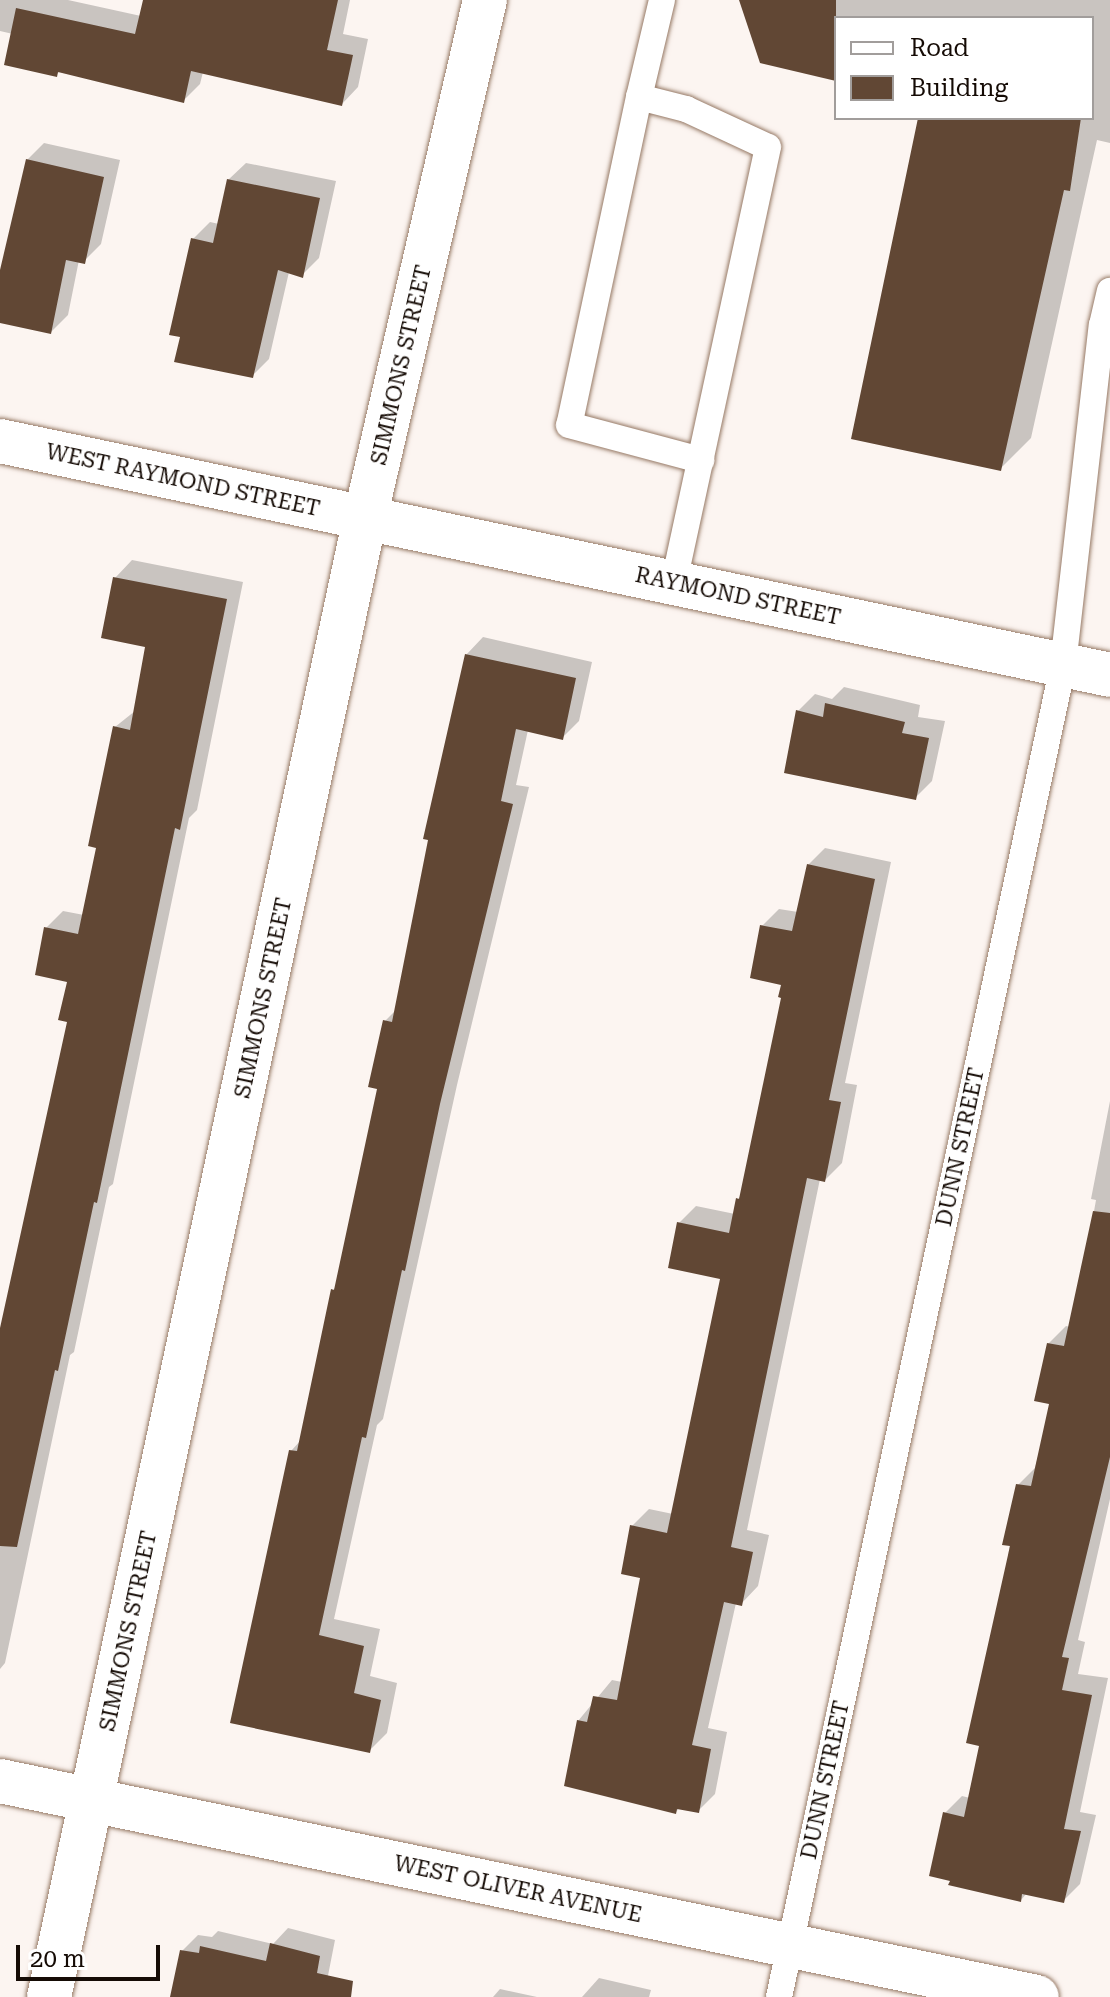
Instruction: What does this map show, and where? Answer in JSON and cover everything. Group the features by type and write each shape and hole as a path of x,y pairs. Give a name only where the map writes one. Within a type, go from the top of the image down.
{"street":[{"name":"SIMMONS STREET","path":"49,1997 365,518 485,0"},
{"name":"WEST RAYMOND STREET","path":"0,441 365,518"},
{"name":"RAYMOND STREET","path":"365,518 1110,675"},
{"name":"WEST OLIVER AVENUE","path":"0,1781 1037,1997"}],"lane":[{"path":"662,0 569,425 701,460"},
{"path":"639,97 686,109 768,147 674,583"},
{"name":"DUNN STREET","path":"779,1997 1063,665 1102,325 1110,291"}],"building":[{"path":"143,0 338,0 327,50 353,55 342,106 191,71 184,103 58,72 57,77 4,65 16,8 135,34"},
{"path":"739,0 836,0 834,81 760,63"},
{"path":"918,120 1081,120 1070,191 1064,190 1001,471 851,439"},
{"path":"26,159 104,177 85,264 66,260 51,334 0,323 0,270"},
{"path":"227,179 320,198 303,278 278,270 253,378 174,362 180,337 169,335 191,238 213,243"},
{"path":"113,577 227,599 180,830 175,828 97,1203 94,1202 17,1547 0,1546 0,1328 67,1022 58,1020 67,982 35,975 44,927 78,934 96,848 88,846 113,726 130,730 145,647 101,638"},
{"path":"465,654 576,678 563,740 516,729 501,801 513,804 440,1104 366,1438 362,1437 319,1635 364,1646 354,1693 381,1700 370,1753 230,1723 289,1450 297,1451 331,1289 334,1290 377,1089 368,1087 383,1020 392,1022 428,840 423,839"},
{"path":"825,703 905,722 902,733 929,738 916,800 784,773 796,710 823,717"},
{"path":"807,864 875,879 829,1100 841,1102 825,1182 807,1178 731,1547 753,1552 742,1606 724,1602 692,1745 711,1749 699,1813 677,1809 676,1814 564,1786 577,1720 587,1722 593,1696 617,1700 640,1578 621,1574 630,1525 667,1533 720,1279 668,1268 677,1222 729,1233 736,1198 739,1199 781,998 778,997 781,985 750,978 760,925 792,931"},
{"path":"1093,1211 1110,1213 1110,1457 1062,1657 1069,1658 1062,1690 1092,1695 1064,1829 1081,1831 1064,1903 1022,1894 1021,1902 948,1885 950,1881 929,1876 943,1812 964,1817 979,1746 966,1743 1010,1546 1002,1545 1016,1484 1031,1486 1049,1404 1034,1401 1047,1343 1064,1346"},
{"path":"270,1943 320,1956 317,1973 353,1981 351,1997 170,1997 180,1950 199,1953 200,1946 266,1961"}]}
